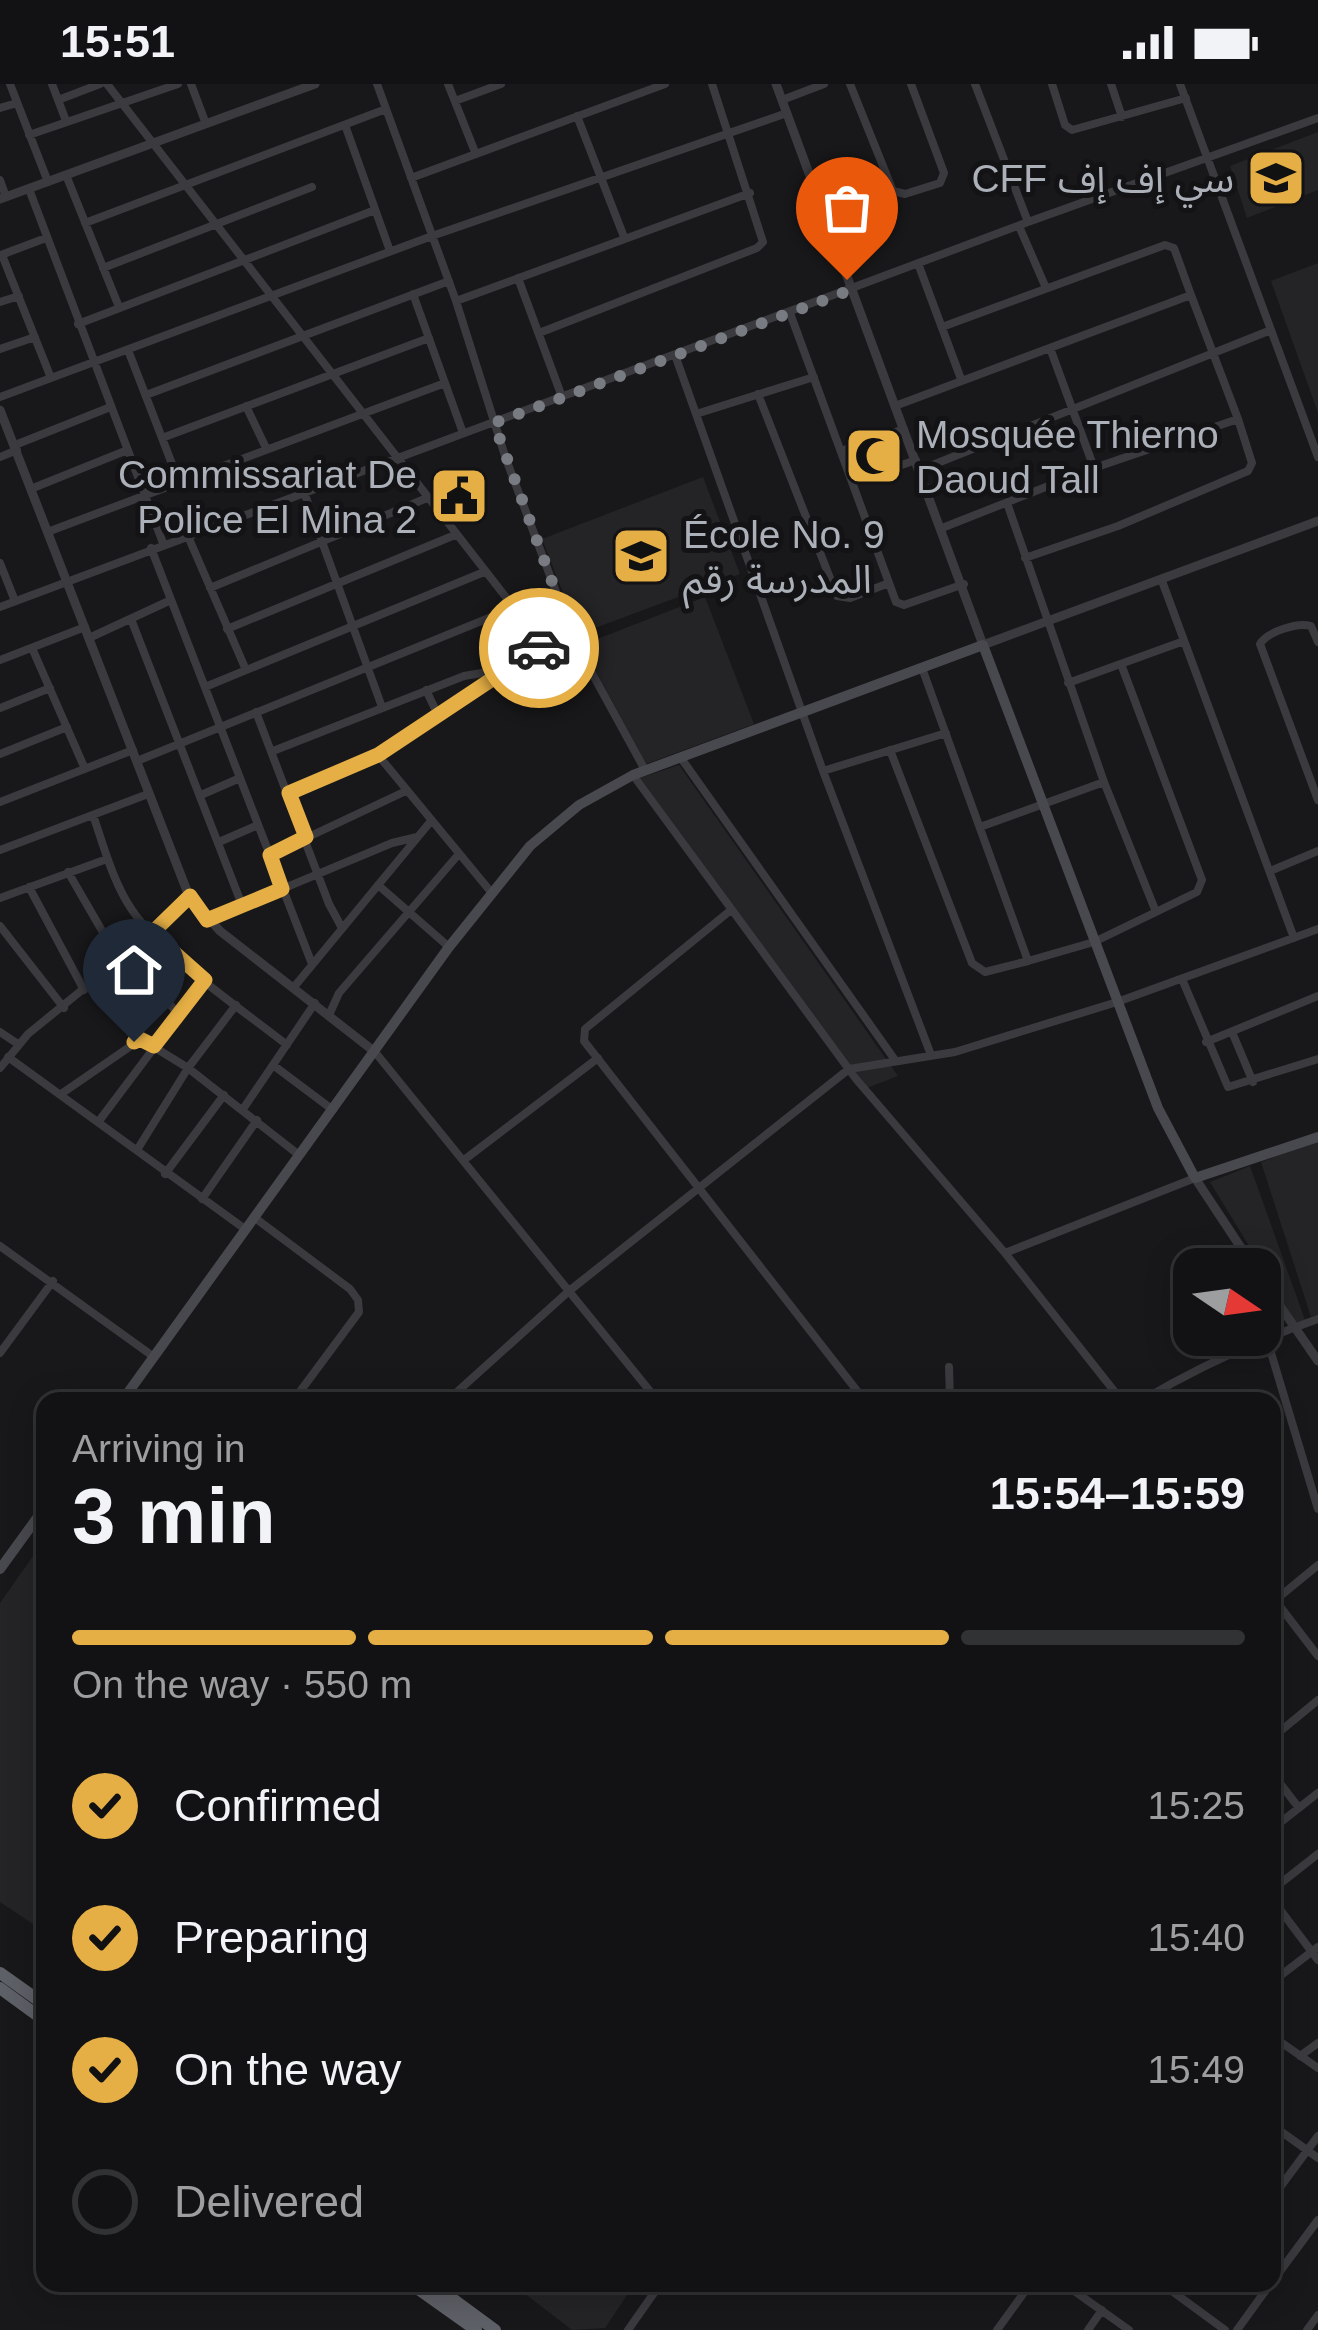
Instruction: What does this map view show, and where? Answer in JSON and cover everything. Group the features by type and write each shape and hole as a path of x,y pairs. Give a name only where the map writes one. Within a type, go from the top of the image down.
{"highway":[{"path":"0,1973 36,1999"},
{"path":"0,1988 36,2014"},
{"path":"423,2292 476,2330"},
{"path":"443,2292 495,2330"}],"main road":[{"path":"129,1392 449,946 530,846 559,820 639,772 983,644 1158,1108 1196,1178 1318,1137"},
{"path":"0,1569 36,1520"}],"street":[{"path":"10,84 48,182"},
{"path":"52,84 66,121"},
{"path":"58,100 104,84 123,104 543,645"},
{"path":"29,135 123,104 151,89 178,84"},
{"path":"191,84 206,124"},
{"path":"0,180 3,198 315,84"},
{"path":"377,84 569,628 639,772 731,910 849,1069 1005,1252 1115,1392"},
{"path":"448,84 475,152"},
{"path":"455,101 501,84"},
{"path":"411,178 664,84"},
{"path":"539,334 758,248 763,234 712,84"},
{"path":"776,84 983,644 1318,520"},
{"path":"782,100 824,84"},
{"path":"850,84 893,190 902,194 940,183 944,173 910,84"},
{"path":"975,84 1046,288"},
{"path":"1052,84 1065,125 1072,130 1186,98"},
{"path":"1111,84 1122,116"},
{"path":"1180,84 1318,457"},
{"path":"0,108 17,103"},
{"path":"85,223 386,109"},
{"path":"0,397 391,251 787,113"},
{"path":"577,116 624,237"},
{"path":"0,607 1318,118"},
{"path":"345,124 391,251"},
{"path":"66,175 119,308"},
{"path":"103,268 312,187"},
{"path":"29,189 163,543"},
{"path":"456,301 750,194"},
{"path":"78,324 375,209"},
{"path":"46,238 1,255 51,378"},
{"path":"941,327 1170,245 1215,352 1252,463 1248,471 1118,526 1025,558"},
{"path":"919,266 961,379"},
{"path":"518,278 562,397"},
{"path":"146,395 449,281"},
{"path":"413,294 463,433"},
{"path":"0,302 19,296"},
{"path":"895,406 1191,296"},
{"path":"790,313 896,602 904,605 964,584"},
{"path":"852,482 918,465 1072,410 1271,330"},
{"path":"0,350 35,337"},
{"path":"162,438 429,338"},
{"path":"1050,348 1094,469"},
{"path":"128,350 179,482"},
{"path":"675,355 823,771 932,1055"},
{"path":"696,414 814,377"},
{"path":"50,531 445,383"},
{"path":"758,394 837,596 850,598 889,583"},
{"path":"246,406 266,448"},
{"path":"0,457 109,408"},
{"path":"0,410 190,896 207,920 376,1052 651,1392"},
{"path":"942,528 1238,419"},
{"path":"841,451 904,429"},
{"path":"33,488 125,451"},
{"path":"304,492 382,706"},
{"path":"210,588 427,498"},
{"path":"1007,503 1104,782 1156,912"},
{"path":"188,534 246,670"},
{"path":"227,629 455,535"},
{"path":"151,548 312,964"},
{"path":"0,563 15,602"},
{"path":"205,687 484,572"},
{"path":"1162,580 1294,938"},
{"path":"0,660 130,619 171,600"},
{"path":"0,802 85,769 181,742 511,609"},
{"path":"130,619 242,905"},
{"path":"1318,642 1311,626 1303,624 1264,637 1260,644 1318,800"},
{"path":"289,793 378,755 569,628"},
{"path":"1068,682 1184,641"},
{"path":"32,648 85,769"},
{"path":"890,751 971,963 985,972 1094,942 1197,892 1202,880 1121,664"},
{"path":"921,667 1028,961"},
{"path":"273,751 426,689 482,671 507,669"},
{"path":"0,707 50,688"},
{"path":"426,689 438,715"},
{"path":"256,712 342,928"},
{"path":"0,754 67,727"},
{"path":"823,771 946,734"},
{"path":"378,755 491,892"},
{"path":"681,757 896,1060"},
{"path":"201,795 240,778"},
{"path":"980,827 1104,782"},
{"path":"270,855 406,790"},
{"path":"0,850 148,794"},
{"path":"93,815 107,860 130,908 205,980 286,1045"},
{"path":"294,987 431,821"},
{"path":"219,842 258,825"},
{"path":"207,920 392,843 417,837"},
{"path":"1270,871 1318,851"},
{"path":"329,1015 339,993 458,855"},
{"path":"0,898 107,860"},
{"path":"68,872 123,957 178,1015"},
{"path":"378,884 449,946"},
{"path":"29,887 84,991"},
{"path":"0,1068 18,1044 190,896"},
{"path":"731,910 585,1029 584,1041 858,1392"},
{"path":"0,926 64,1008"},
{"path":"457,1392 569,1291 849,1069 955,1052 1117,1002 1318,929"},
{"path":"1181,979 1225,1085 1234,1088 1318,1059"},
{"path":"99,1121 205,980"},
{"path":"1206,1042 1318,996"},
{"path":"243,1109 315,1003"},
{"path":"137,1150 188,1068 236,1005"},
{"path":"0,1032 18,1044"},
{"path":"1232,1032 1253,1082"},
{"path":"61,1094 137,1040 188,1068 300,1156"},
{"path":"8,1057 246,1230"},
{"path":"464,1160 598,1058"},
{"path":"274,1065 334,1110"},
{"path":"165,1174 224,1095"},
{"path":"202,1199 256,1120"},
{"path":"1005,1252 1196,1178 1241,1248"},
{"path":"255,1218 285,1237 358,1300 358,1312 300,1392"},
{"path":"0,1246 154,1357"},
{"path":"0,1353 52,1281"},
{"path":"1281,1309 1318,1361"},
{"path":"1281,1332 1318,1319"},
{"path":"1156,1392 1222,1356"},
{"path":"1272,1356 1318,1509"},
{"path":"949,1367 950,1392"},
{"path":"1281,1594 1318,1565"},
{"path":"1281,1610 1318,1656"},
{"path":"1281,1731 1318,1700"},
{"path":"1281,1785 1299,1808"},
{"path":"1281,1822 1317,1795"},
{"path":"1281,1883 1318,1855"},
{"path":"1281,1910 1316,1953 1281,1976"},
{"path":"1281,2042 1318,2068"},
{"path":"1300,2056 1318,2043"},
{"path":"1281,2131 1318,2158"},
{"path":"1281,2186 1318,2136"},
{"path":"1281,2267 1317,2224"},
{"path":"628,2330 655,2292"},
{"path":"998,2330 1025,2292"},
{"path":"1077,2292 1130,2330"},
{"path":"1173,2292 1225,2330"},
{"path":"1237,2330 1262,2292"},
{"path":"1088,2330 1102,2310"},
{"path":"1307,2330 1318,2316"}],"shaded area":[{"name":"CFF سي إف إف","path":"1318,132 1318,190 1247,218 1230,166"},
{"path":"1318,263 1318,413 1271,281"},
{"name":"École No. 9 المدرسة رقم","path":"703,477 740,574 579,634 542,539"},
{"path":"705,597 754,724 646,764 582,645"},
{"path":"679,765 898,1076 867,1088 640,778"},
{"path":"1318,1141 1318,1315 1311,1317 1261,1162"},
{"path":"1250,1166 1279,1248 1250,1248 1210,1182"},
{"path":"1281,1253 1305,1320 1296,1323 1281,1298"},
{"path":"36,1552 36,1926 0,1902 0,1603"},
{"path":"523,2292 629,2292 605,2328 572,2330"}],"way so far":[{"path":"539,648 569,628 494,423 851,290 847,280"}],"place":[{"name":"CFF سي إف إف","path":"1276,178"},
{"name":"Mosquée Thierno Daoud Tall","path":"874,456"},
{"name":"Commissariat De Police El Mina 2","path":"459,496"},
{"name":"École No. 9 المدرسة رقم","path":"641,556"}],"route":[{"path":"134,1042 140,1039 154,1046 205,980 152,933 190,896 207,920 282,889 270,855 306,837 289,793 378,755 539,648"}]}
